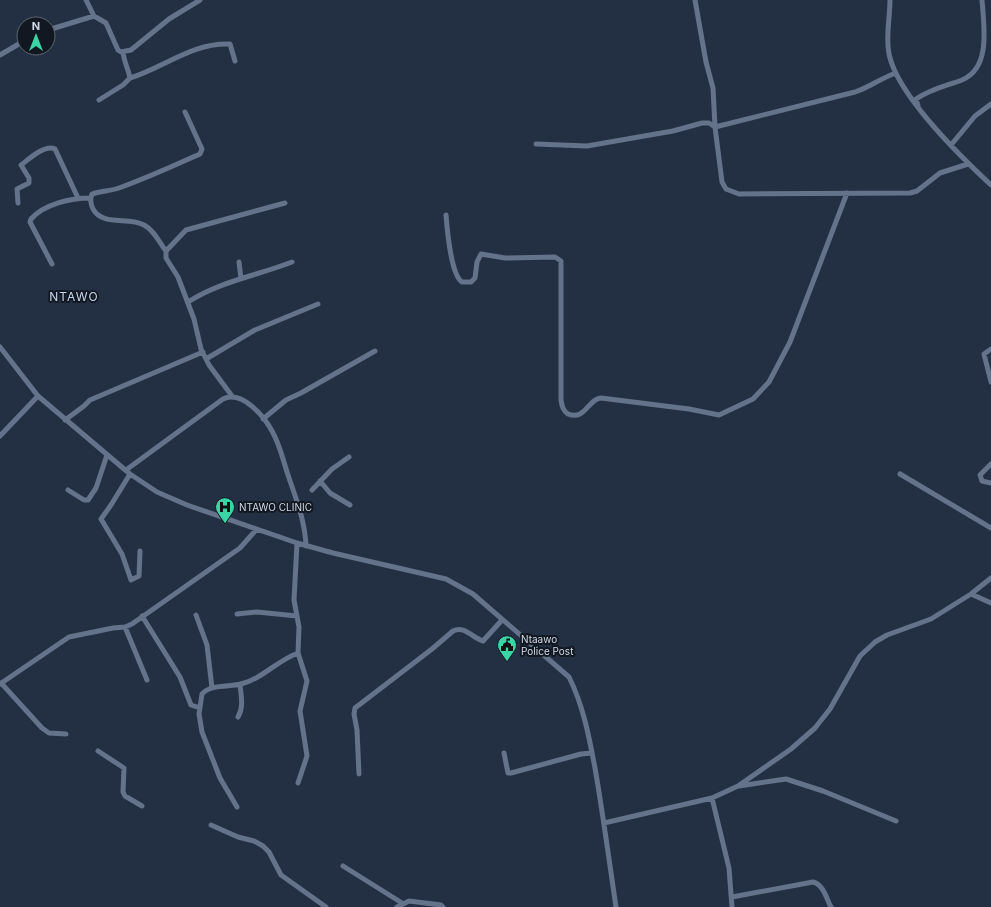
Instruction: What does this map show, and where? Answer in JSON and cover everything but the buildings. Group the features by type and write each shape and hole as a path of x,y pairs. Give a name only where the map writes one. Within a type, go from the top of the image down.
{"street":[{"path":"86,0 94,16 106,23 118,50 123,52 131,50 169,19 200,0"},
{"path":"695,0 706,62 713,88 715,127 722,182 726,189 739,194 910,193 917,191 940,173 968,164"},
{"path":"890,0 889,57 907,94 968,164 991,185"},
{"path":"918,107 916,99 925,93 970,77 980,68 983,61 986,37 982,0"},
{"path":"56,28 94,16"},
{"path":"99,100 123,85 130,78 143,74 192,50 223,43 230,44 235,61"},
{"path":"0,55 16,46"},
{"path":"123,52 124,64 128,70 130,78"},
{"path":"715,127 855,92 867,88 883,77 896,73"},
{"path":"951,145 975,116 991,104"},
{"path":"185,112 202,149 200,154 149,177 116,189 92,194 90,198 91,206 102,218 139,222 151,230 166,251 166,258 178,277 194,319 206,359 232,396"},
{"path":"536,144 587,146 673,131 702,122 710,123 715,127"},
{"path":"18,203 17,189 29,183 29,178 21,165 42,151 51,148 55,149 78,198"},
{"path":"446,215 448,239 456,273 462,282 470,282 475,278 477,262 481,254 505,258 555,257 561,261 561,400 562,407 565,412 570,415 580,415 585,412 595,400 601,398 689,409 719,415 752,399 769,382 790,342 847,193"},
{"path":"52,264 30,220 33,216 48,208 78,198 90,198"},
{"path":"166,251 186,230 285,203"},
{"path":"238,262 241,279"},
{"path":"188,302 213,287 268,272 292,262"},
{"path":"206,359 255,330 318,304"},
{"path":"0,347 38,396 128,472 157,492 256,530 306,546 446,579 473,594 569,677 577,694 592,753 616,907"},
{"path":"991,349 984,354 991,382"},
{"path":"263,419 286,400 375,351"},
{"path":"65,420 90,400 203,352"},
{"path":"0,436 38,396"},
{"path":"140,551 139,576 131,580 122,554 101,519 111,506 128,472 223,399 232,396 240,398 249,404 272,431 301,513 306,531 306,546"},
{"path":"68,490 84,500 88,500 96,488 107,455"},
{"path":"312,490 332,469 349,457"},
{"path":"991,464 980,475 980,478 982,481 991,483"},
{"path":"900,474 991,528"},
{"path":"320,481 330,493 350,505"},
{"path":"66,734 49,733 42,728 1,684 69,637 125,627 240,548 256,530"},
{"path":"297,543 294,600 299,627 298,653 307,681 300,711 303,741 307,756 298,783"},
{"path":"604,823 712,798 738,786 800,742 815,728 830,709 860,656 875,642 887,635 931,619 971,594 991,578"},
{"path":"971,594 991,602"},
{"path":"237,614 257,612 297,616"},
{"path":"196,615 206,645 212,688"},
{"path":"142,616 180,677 191,705 200,708"},
{"path":"359,774 357,730 354,714 358,705 381,689 452,631 457,629 464,630 483,642 502,620"},
{"path":"125,627 147,680"},
{"path":"237,807 220,778 213,761 209,745 202,732 200,708 202,694 212,688 240,684 254,679 286,658 298,653"},
{"path":"238,717 241,711 242,701 240,684"},
{"path":"98,751 124,768 123,792 125,796 142,806"},
{"path":"504,753 508,773 511,773 581,754 592,753"},
{"path":"738,786 786,779 817,789 896,821"},
{"path":"712,798 729,868 732,907"},
{"path":"211,825 238,837 254,841 263,846 269,852 281,875 326,907"},
{"path":"342,866 400,905 409,901 422,904 441,905 443,907"},
{"path":"732,897 813,882 818,883 823,888 831,907"}],"place":[{"name":"NTAWO CLINIC","path":"225,524"},
{"name":"Ntaawo Police Post","path":"507,662"}],"district":[{"name":"NTAWO","path":"74,297"}]}
